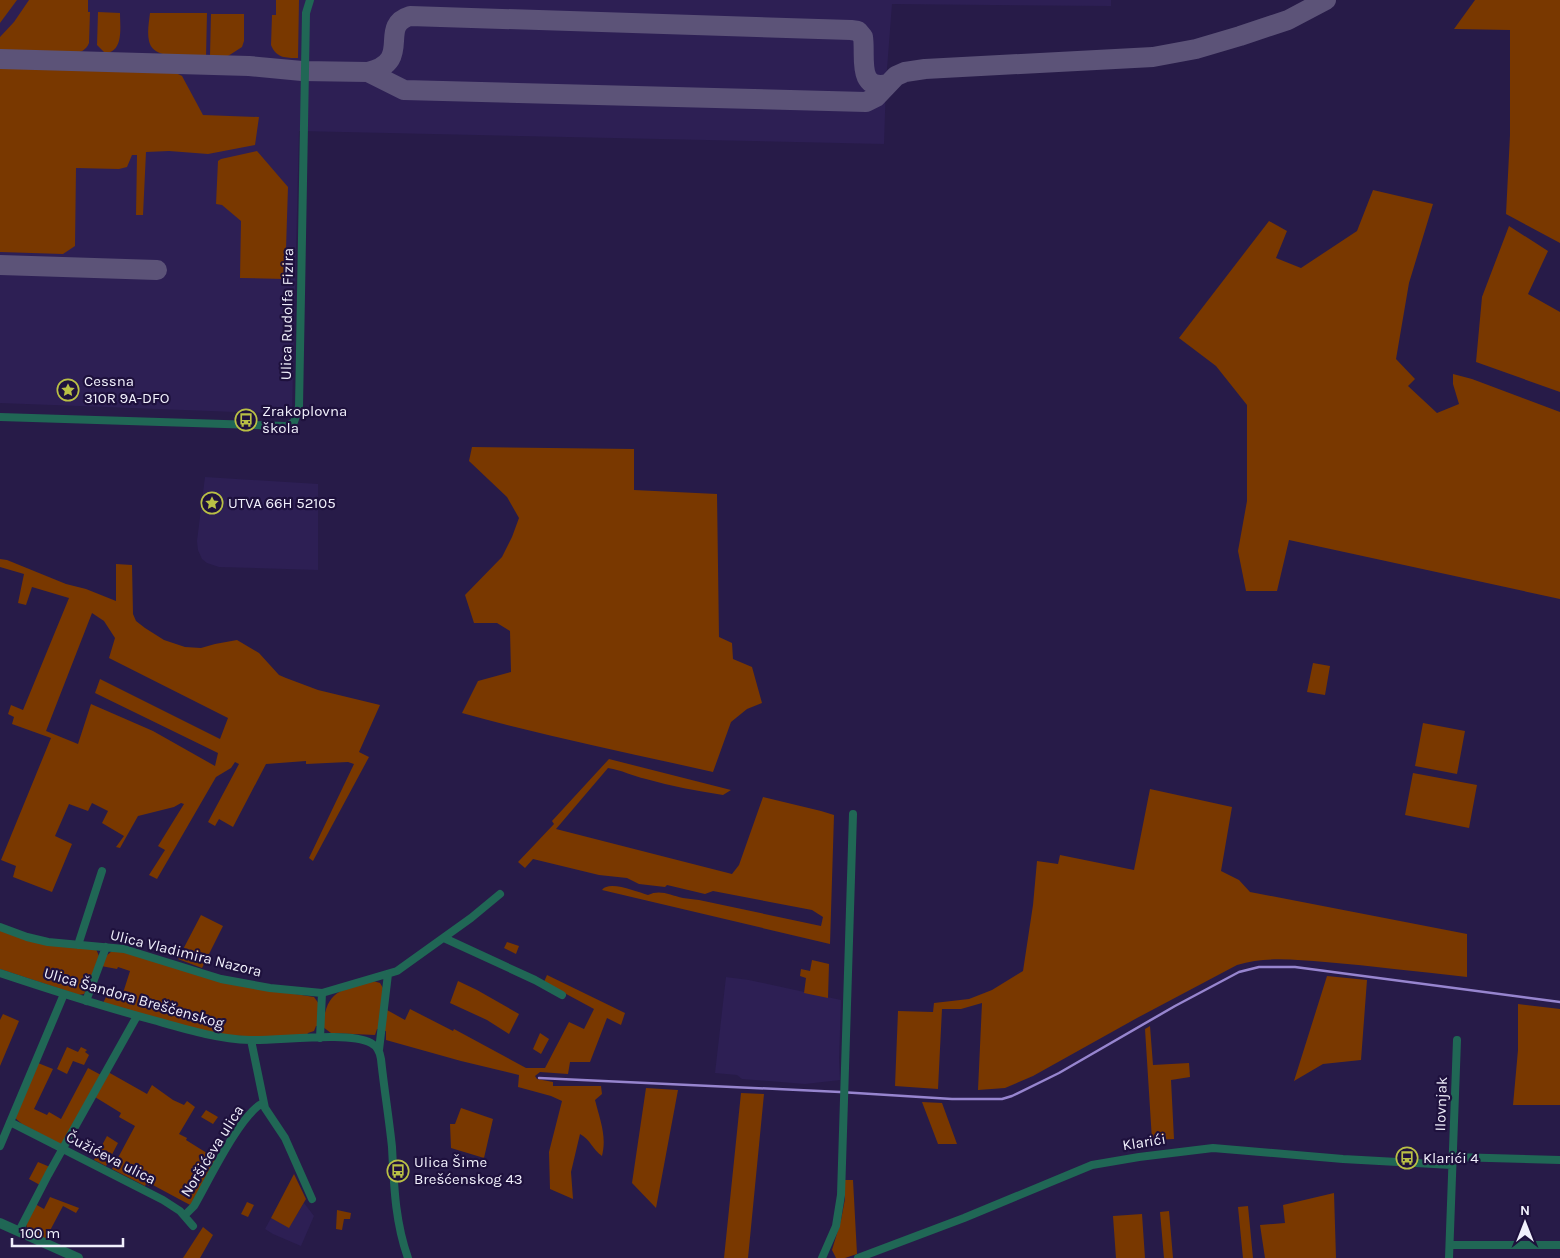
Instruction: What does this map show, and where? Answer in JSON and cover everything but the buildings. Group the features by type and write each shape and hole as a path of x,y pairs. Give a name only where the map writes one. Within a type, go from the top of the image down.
{"street":[{"name":"Ulica Rudolfa Fizira","path":"0,416 286,426 294,422 299,407 306,13 310,0"},
{"path":"822,1258 834,1234 840,1207 853,814"},
{"path":"78,945 102,871"},
{"name":"Ulica Vladimira Nazora","path":"0,927 48,942 131,951 221,979 270,988 322,993 388,974 406,965 500,894"},
{"path":"444,938 535,980 562,995"},
{"path":"86,1001 106,947"},
{"name":"Ulica Šandora Breščenskog","path":"0,973 86,1001 208,1035 251,1040 320,1038 362,1040 371,1043 379,1050"},
{"path":"388,974 379,1050 392,1145 396,1214 402,1242 408,1258"},
{"path":"320,1038 322,993"},
{"path":"0,1146 64,994"},
{"path":"19,1231 137,1016"},
{"name":"Noršićeva ulica","path":"251,1040 266,1112 285,1138 312,1199"},
{"name":"Ilovnjak","path":"1449,1258 1457,1040"},
{"name":"Noršićeva ulica","path":"185,1215 194,1206 245,1119 252,1110 263,1103"},
{"name":"Čužićeva ulica","path":"10,1122 163,1200 185,1215 193,1226"},
{"name":"Klarići","path":"858,1258 964,1218 1092,1165 1139,1157 1214,1148 1343,1159 1560,1160"},
{"path":"0,1223 78,1258"},
{"path":"1450,1245 1560,1245"}],"shaded area":[{"path":"0,0 1111,0 1111,6 892,4 886,82 884,144 299,131 292,414 0,403"},
{"path":"0,0 17,0 0,23"},
{"path":"29,0 88,0 88,12 90,12 89,43 86,47 74,54 0,51 0,37 14,22"},
{"path":"276,0 299,0 298,58 279,55 271,45 272,15 276,15"},
{"path":"1475,0 1560,0 1560,243 1506,214 1510,135 1510,30 1454,29"},
{"path":"98,12 120,13 120,38 118,44 111,52 105,53 97,45"},
{"path":"150,13 207,13 206,57 182,57 157,52 149,41"},
{"path":"211,14 244,14 244,41 242,47 228,56 210,56"},
{"path":"0,66 174,72 182,76 203,115 259,117 255,145 208,154 169,151 146,152 143,215 136,215 137,155 132,155 127,167 119,169 76,168 75,246 63,254 0,252"},
{"path":"257,151 288,187 285,279 240,278 241,221 222,205 216,204 218,161"},
{"path":"1373,190 1433,204 1409,283 1396,359 1415,379 1408,386 1437,413 1459,404 1453,384 1453,374 1472,379 1560,412 1560,599 1289,540 1277,591 1246,591 1238,551 1247,501 1247,405 1216,366 1179,338 1269,221 1287,231 1276,258 1301,268 1357,231"},
{"path":"1509,226 1548,251 1528,294 1560,312 1560,392 1476,362 1482,297"},
{"path":"472,447 634,449 634,490 717,494 719,637 732,643 733,659 752,667 762,703 747,709 731,722 713,772 556,737 462,713 478,681 511,672 510,631 497,623 474,623 465,595 502,557 519,518 507,497 469,461"},
{"path":"205,477 318,484 318,570 219,567 202,559 197,541"},
{"path":"0,559 7,560 66,584 86,589 116,601 116,564 132,565 133,614 136,621 164,640 185,647 201,648 237,640 259,653 279,675 318,690 380,705 359,752 369,757 313,861 309,858 354,764 348,762 306,764 306,761 266,764 233,827 219,819 215,826 208,822 239,764 235,762 231,768 216,777 157,879 149,875 165,850 158,846 184,804 181,803 174,807 138,816 120,848 116,847 124,836 102,823 108,811 92,803 88,811 69,804 55,836 72,844 52,892 13,877 16,866 1,860 51,738 12,724 14,717 8,714 11,705 23,710 69,598 32,587 26,605 18,603 24,574 0,567","holes":["92,613 104,621 115,638 109,658 228,718 220,739 100,679 95,693 218,753 215,766 153,731 91,704 78,744 46,731"]},
{"path":"1313,663 1330,666 1325,695 1307,692"},
{"path":"1423,723 1465,731 1457,774 1415,766"},
{"path":"609,759 731,790 723,795 704,792 655,782 608,768 556,829 732,874 739,865 763,797 834,815 830,944 602,890 606,887 617,886 648,895 652,893 665,893 821,926 823,917 812,910 713,891 705,894 667,885 665,887 639,884 627,878 599,875 533,859 525,868 518,862 554,824 552,821"},
{"path":"1413,773 1477,785 1469,828 1405,815"},
{"path":"1150,789 1232,807 1221,871 1239,880 1250,892 1467,934 1467,977 1303,960 1281,959 1248,962 1237,965 1137,1018 1033,1076 1005,1088 978,1090 982,1003 961,1009 942,1009 938,1089 895,1086 898,1011 933,1012 934,1003 969,999 992,990 1023,971 1033,905 1037,861 1058,864 1060,855 1134,870"},
{"path":"201,915 223,926 202,968 178,959"},
{"path":"0,930 96,949 99,956 84,994 79,995 0,969"},
{"path":"507,942 519,946 516,954 504,948"},
{"path":"112,951 121,951 283,992 314,997 319,1004 318,1026 307,1035 239,1036 182,1025 103,1003 110,989 123,993 130,971 118,967 117,969 101,966 106,956"},
{"path":"812,960 829,964 828,998 804,993 806,978 800,976 801,969 810,971"},
{"path":"547,975 625,1013 621,1025 607,1018 590,1062 570,1062 568,1074 540,1072 535,1076 537,1079 553,1082 553,1086 601,1086 602,1094 595,1100 604,1142 602,1156 580,1134 571,1172 573,1199 550,1189 549,1152 562,1101 518,1087 519,1075 386,1040 386,1031 384,1031 387,1010 405,1020 410,1009 453,1031 454,1029 526,1068 545,1068 569,1022 584,1029 594,1009 544,982"},
{"path":"1327,976 1367,980 1361,1060 1323,1064 1294,1081"},
{"path":"726,977 749,980 841,1000 840,1080 805,1084 742,1079 737,1075 715,1073"},
{"path":"373,981 380,983 383,988 379,1029 377,1029 375,1035 331,1033 323,1027 325,1014 332,998 344,989"},
{"path":"458,981 519,1014 509,1034 487,1020 450,1003"},
{"path":"1518,1004 1560,1009 1560,1105 1513,1105 1518,1050"},
{"path":"3,1014 19,1021 0,1066 0,1020"},
{"path":"1150,1026 1153,1065 1189,1063 1190,1077 1171,1080 1174,1139 1152,1140 1145,1029"},
{"path":"540,1033 549,1039 541,1054 533,1049"},
{"path":"67,1047 78,1052 81,1047 87,1050 85,1052 89,1055 84,1065 73,1061 67,1074 57,1069"},
{"path":"38,1063 53,1069 34,1109 47,1115 49,1112 61,1119 88,1068 101,1075 61,1145 22,1124 14,1117"},
{"path":"108,1072 147,1094 152,1085 173,1100 184,1105 187,1101 195,1107 179,1134 218,1160 192,1206 151,1184 149,1186 146,1184 145,1186 112,1169 135,1126 119,1117 121,1113 95,1097"},
{"path":"646,1088 678,1090 656,1208 632,1183"},
{"path":"741,1093 764,1094 748,1258 724,1258"},
{"path":"922,1102 942,1103 957,1144 938,1144"},
{"path":"461,1108 493,1119 484,1158 451,1148 450,1124 455,1124"},
{"path":"206,1110 218,1117 213,1124 201,1117"},
{"path":"107,1136 118,1143 106,1166 94,1160"},
{"path":"38,1162 50,1167 40,1185 29,1179"},
{"path":"294,1174 306,1199 289,1228 271,1218"},
{"path":"845,1180 853,1180 857,1254 845,1258 836,1258 832,1250 845,1199"},
{"path":"1334,1193 1336,1258 1265,1258 1260,1225 1285,1223 1283,1205"},
{"path":"50,1197 79,1208 76,1213 63,1206 45,1240 26,1226 35,1204 44,1209"},
{"path":"247,1202 254,1205 248,1217 241,1214"},
{"path":"304,1203 314,1216 301,1246 265,1229 271,1218 289,1227"},
{"path":"1248,1206 1253,1258 1243,1258 1238,1207"},
{"path":"337,1210 351,1213 350,1219 344,1219 342,1230 336,1229"},
{"path":"1169,1211 1173,1258 1164,1258 1160,1212"},
{"path":"1142,1214 1145,1258 1116,1258 1113,1216"},
{"path":"203,1227 213,1235 200,1258 183,1258"}],"waterway":[{"path":"539,1078 952,1099 1002,1099 1059,1073 1175,1006 1239,972 1259,967 1295,967 1560,1002"}],"taxiway":[{"path":"0,59 249,66 302,71 368,72 404,90 866,102 876,97 896,76 905,72 925,69 1153,57 1196,49 1240,36 1288,20 1326,0"},
{"path":"368,72 382,67 389,60 393,52 396,27 401,21 410,16 851,30 858,31 863,37 867,77 871,82 878,85 888,84"},
{"path":"0,265 157,270"}],"place":[{"name":"Cessna 310R 9A-DFO","path":"68,390"},
{"name":"Zrakoplovna škola","path":"246,420"},
{"name":"UTVA 66H 52105","path":"212,503"},
{"name":"Klarići 4","path":"1407,1158"},
{"name":"Ulica Šime Brešćenskog 43","path":"398,1171"}]}
